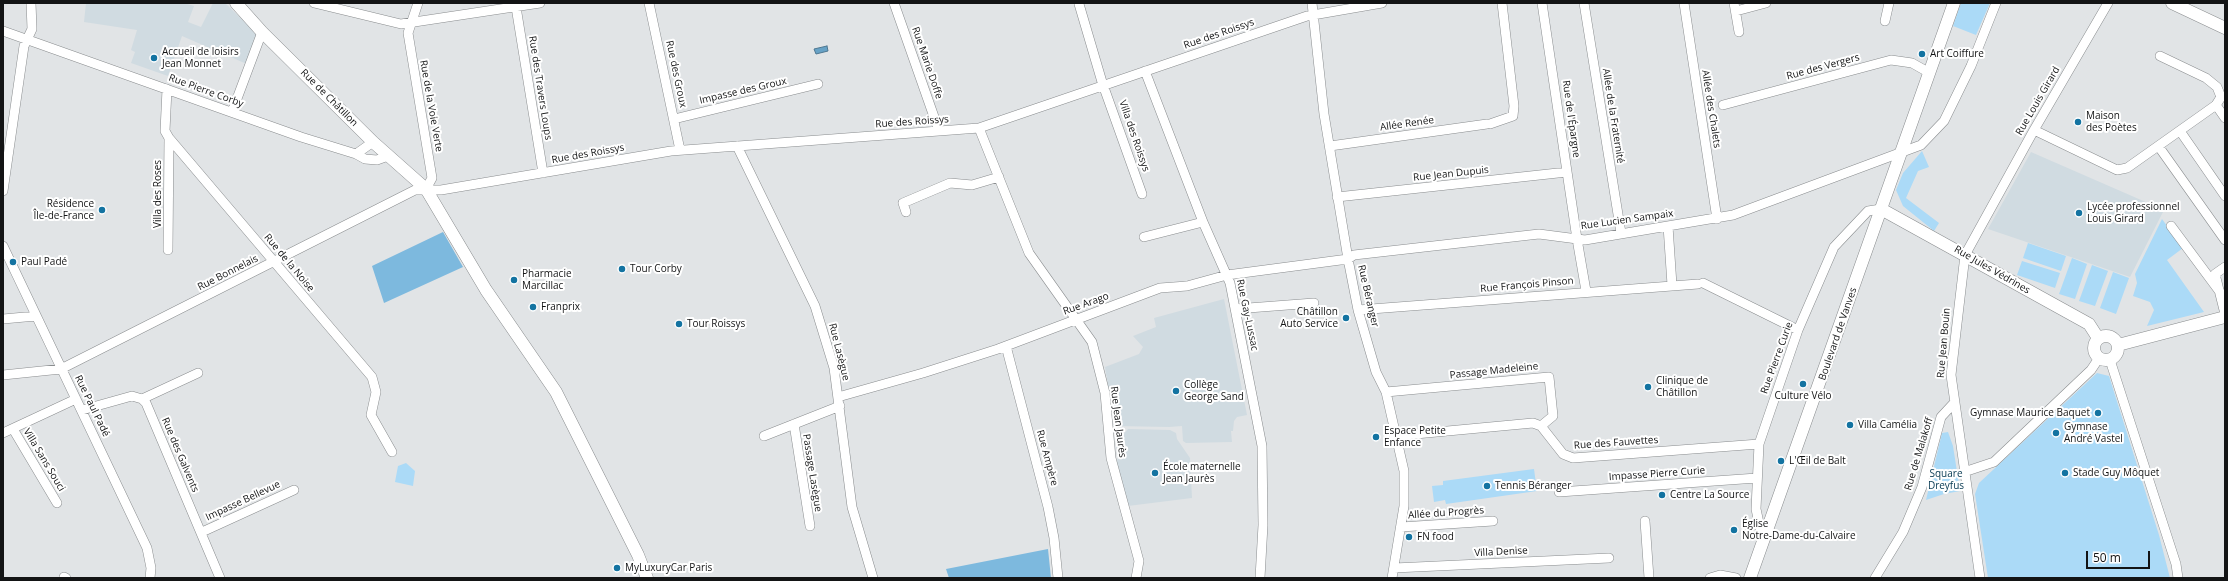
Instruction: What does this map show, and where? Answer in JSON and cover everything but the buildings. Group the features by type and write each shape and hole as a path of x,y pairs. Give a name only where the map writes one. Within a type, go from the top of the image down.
{"main road":[{"name":"Rue de Châtillon","path":"236,3 262,32 388,156 426,189 486,290 556,392 638,555 647,578"},
{"name":"Boulevard de Vanves","path":"1750,578 1901,153 1928,72 1954,3"},
{"path":"2172,3 2225,28"},
{"name":"Rue Jules Védrines","path":"1881,208 2088,324 2098,338"},
{"path":"2118,345 2225,317"},
{"path":"2109,336 2116,340 2118,345 2116,354 2104,359 2094,349 2098,338 2109,336"}],"street":[{"path":"3,192 24,46 32,29 31,3"},
{"path":"314,3 402,24 410,24 540,3"},
{"path":"410,24 416,13 418,3"},
{"name":"Rue des Groux","path":"650,3 680,150"},
{"name":"Rue Marie Doffe","path":"894,3 939,131"},
{"name":"Rue Béranger","path":"1312,3 1324,114 1337,197 1358,310 1376,372 1386,392 1394,436 1404,470 1404,506 1392,578"},
{"name":"Rue des Roissys","path":"426,189 441,190 680,150 980,128 1313,14 1322,14 1382,3"},
{"name":"Allée Renée","path":"1330,146 1488,124 1513,116 1514,106 1502,3"},
{"name":"Rue de l'Épargne","path":"1542,3 1586,291"},
{"name":"Allée de la Fraternité","path":"1584,3 1621,232"},
{"name":"Allée des Chalets","path":"1684,3 1717,219"},
{"path":"1739,32 1735,7 1766,3"},
{"path":"1885,21 1889,3"},
{"name":"Rue Lucien Sampaix","path":"1348,259 1354,255 1539,234 1585,240 1621,232 1717,219 1733,215 1901,153 1921,145 1941,126 1971,66 1996,3"},
{"name":"Rue Louis Girard","path":"1989,210 2108,3"},
{"name":"Villa des Roissys","path":"1079,4 1103,86 1142,194"},
{"name":"Rue des Travers Loups","path":"516,7 543,173"},
{"name":"Rue de la Voie Verte","path":"410,24 408,33 432,178 426,189"},
{"name":"Rue Pierre Corby","path":"3,31 356,154 365,159 378,160 388,156"},
{"path":"232,112 262,32"},
{"path":"2034,130 2117,170 2127,168 2216,106 2221,97 2217,88 2206,78 2160,56"},
{"name":"Rue des Vergers","path":"1723,105 1891,60 1912,63 1928,72"},
{"name":"Rue Gay-Lussac","path":"1145,71 1203,222 1227,275 1235,309 1262,446 1263,525 1260,578"},
{"name":"Impasse des Groux","path":"674,119 818,84"},
{"name":"Rue de la Noise","path":"167,89 165,131 169,138 372,377 376,392 371,415 392,452"},
{"path":"2216,106 2225,118"},
{"name":"Rue Jean Jaurès","path":"980,128 1029,253 1091,340 1105,393 1111,458 1139,560 1136,578"},
{"path":"2180,131 2225,196"},
{"name":"Villa des Roses","path":"168,250 169,138"},
{"path":"356,154 374,142"},
{"name":"Rue Lasègue","path":"737,146 815,306 834,368 852,507 873,578"},
{"path":"2159,147 2225,240"},
{"name":"Rue Jean Dupuis","path":"1337,197 1567,172"},
{"path":"906,212 903,203 950,183 972,185 999,176"},
{"name":"Rue Bonnelais","path":"61,369 415,190 426,189"},
{"name":"Rue Pierre Curie","path":"1763,542 1756,509 1759,444 1798,330 1834,247 1868,211 1881,208"},
{"name":"Rue Jean Bouin","path":"1980,578 1951,375 1965,255 1989,210"},
{"path":"1144,237 1203,222"},
{"path":"1668,226 1672,285"},
{"path":"2171,226 2220,292"},
{"name":"Rue Paul Padé","path":"3,246 147,548 151,568 150,578"},
{"name":"Rue Arago","path":"838,397 923,374 1006,346 1160,288 1187,286 1227,275 1348,259"},
{"path":"2225,267 2215,274 2225,314"},
{"name":"Rue François Pinson","path":"1358,310 1586,291 1700,284 1798,330"},
{"path":"1235,309 1314,304"},
{"path":"3,319 36,316"},
{"name":"Rue Ampère","path":"1006,346 1048,507 1054,538 1058,578"},
{"path":"1964,472 1994,462 2104,359 2176,564 2178,578"},
{"path":"3,375 61,369"},
{"path":"82,410 132,396 142,399 198,373"},
{"name":"Passage Madeleine","path":"1386,392 1549,377 1554,416 1541,426"},
{"path":"3,434 76,399"},
{"name":"Rue des Galvents","path":"142,399 146,403 202,532 220,578"},
{"name":"Rue de Malakoff","path":"1875,578 1903,532 1922,487 1941,417 1954,403"},
{"name":"Passage Lasègue","path":"764,436 840,406"},
{"path":"1394,436 1533,422 1541,426"},
{"name":"Passage Lasègue","path":"794,424 810,526"},
{"name":"Rue des Fauvettes","path":"1541,426 1563,454 1573,458 1759,444"},
{"name":"Villa Sans Souci","path":"13,429 57,503"},
{"name":"Impasse Pierre Curie","path":"1559,492 1757,478"},
{"name":"Impasse Bellevue","path":"202,532 294,490"},
{"name":"Allée du Progrès","path":"1401,527 1493,521"},
{"path":"1645,521 1649,578"},
{"name":"Villa Denise","path":"1394,568 1609,558"},
{"path":"1710,578 1736,578"}],"shaded area":[{"path":"86,3 184,3 194,6 188,22 201,27 213,3 225,3 261,38 249,65 182,36 168,76 131,63 135,52 131,50 137,30 84,22"},
{"path":"827,46 828,51 816,54 814,49"},
{"name":"Lycée professionnel Louis Girard","path":"2031,152 2164,210 2130,277 1988,229"},
{"path":"443,232 463,267 384,303 372,266"},
{"name":"Collège George Sand","path":"1224,299 1247,415 1237,417 1234,421 1233,431 1231,431 1232,442 1186,443 1183,441 1182,426 1115,426 1105,367 1139,354 1143,347 1133,336 1156,327 1154,318"},
{"name":"École maternelle Jean Jaurès","path":"1128,429 1170,430 1176,433 1177,439 1190,458 1192,498 1128,506 1116,462 1118,459 1116,443"},
{"path":"1048,549 1051,578 949,578 946,569"}],"green space":[{"path":"1961,3 1990,3 1976,35 1953,26"},
{"path":"1922,151 1929,167 1918,171 1906,198 1939,223 1934,231 1903,206 1896,190 1903,173"},
{"path":"2162,219 2183,248 2167,260 2204,312 2147,326 2154,310 2150,302 2133,296 2137,283 2135,274"},
{"path":"2028,243 2066,256 2061,271 2023,258"},
{"path":"2072,258 2087,264 2075,299 2059,294"},
{"path":"2022,261 2060,273 2055,288 2017,275"},
{"path":"2092,265 2108,271 2095,306 2079,301"},
{"path":"2113,272 2129,278 2116,314 2100,308"},
{"name":"Stade Guy Môquet","path":"2097,373 2109,376 2159,535 2170,578 1988,578 1975,494 1979,483"},
{"name":"Square Dreyfus","path":"1948,432 1953,446 1960,491 1926,500 1942,433"},
{"path":"406,463 415,471 413,486 395,482 398,466"},
{"name":"Tennis Béranger","path":"1534,469 1537,491 1446,504 1445,500 1434,502 1432,486 1443,485 1443,481"}],"place":[{"name":"Art Coiffure","path":"1922,54"},
{"name":"Accueil de loisirs Jean Monnet","path":"154,58"},
{"name":"Maison des Poètes","path":"2078,122"},
{"name":"Résidence Île-de-France","path":"102,210"},
{"name":"Lycée professionnel Louis Girard","path":"2079,213"},
{"name":"Paul Padé","path":"13,262"},
{"name":"Tour Corby","path":"622,269"},
{"name":"Pharmacie Marcillac","path":"514,280"},
{"name":"Franprix","path":"533,307"},
{"name":"Châtillon Auto Service","path":"1346,318"},
{"name":"Tour Roissys","path":"679,324"},
{"name":"Culture Vélo","path":"1803,384"},
{"name":"Clinique de Châtillon","path":"1648,387"},
{"name":"Collège George Sand","path":"1176,391"},
{"name":"Gymnase Maurice Baquet","path":"2098,413"},
{"name":"Villa Camélia","path":"1850,425"},
{"name":"Gymnase André Vastel","path":"2056,433"},
{"name":"Espace Petite Enfance","path":"1376,437"},
{"name":"L'Œil de Balt","path":"1781,461"},
{"name":"École maternelle Jean Jaurès","path":"1155,473"},
{"name":"Stade Guy Môquet","path":"2065,473"},
{"name":"Tennis Béranger","path":"1487,486"},
{"name":"Centre La Source","path":"1662,495"},
{"name":"Église Notre-Dame-du-Calvaire","path":"1734,530"},
{"name":"FN food","path":"1409,537"},
{"name":"MyLuxuryCar Paris","path":"617,568"}]}
